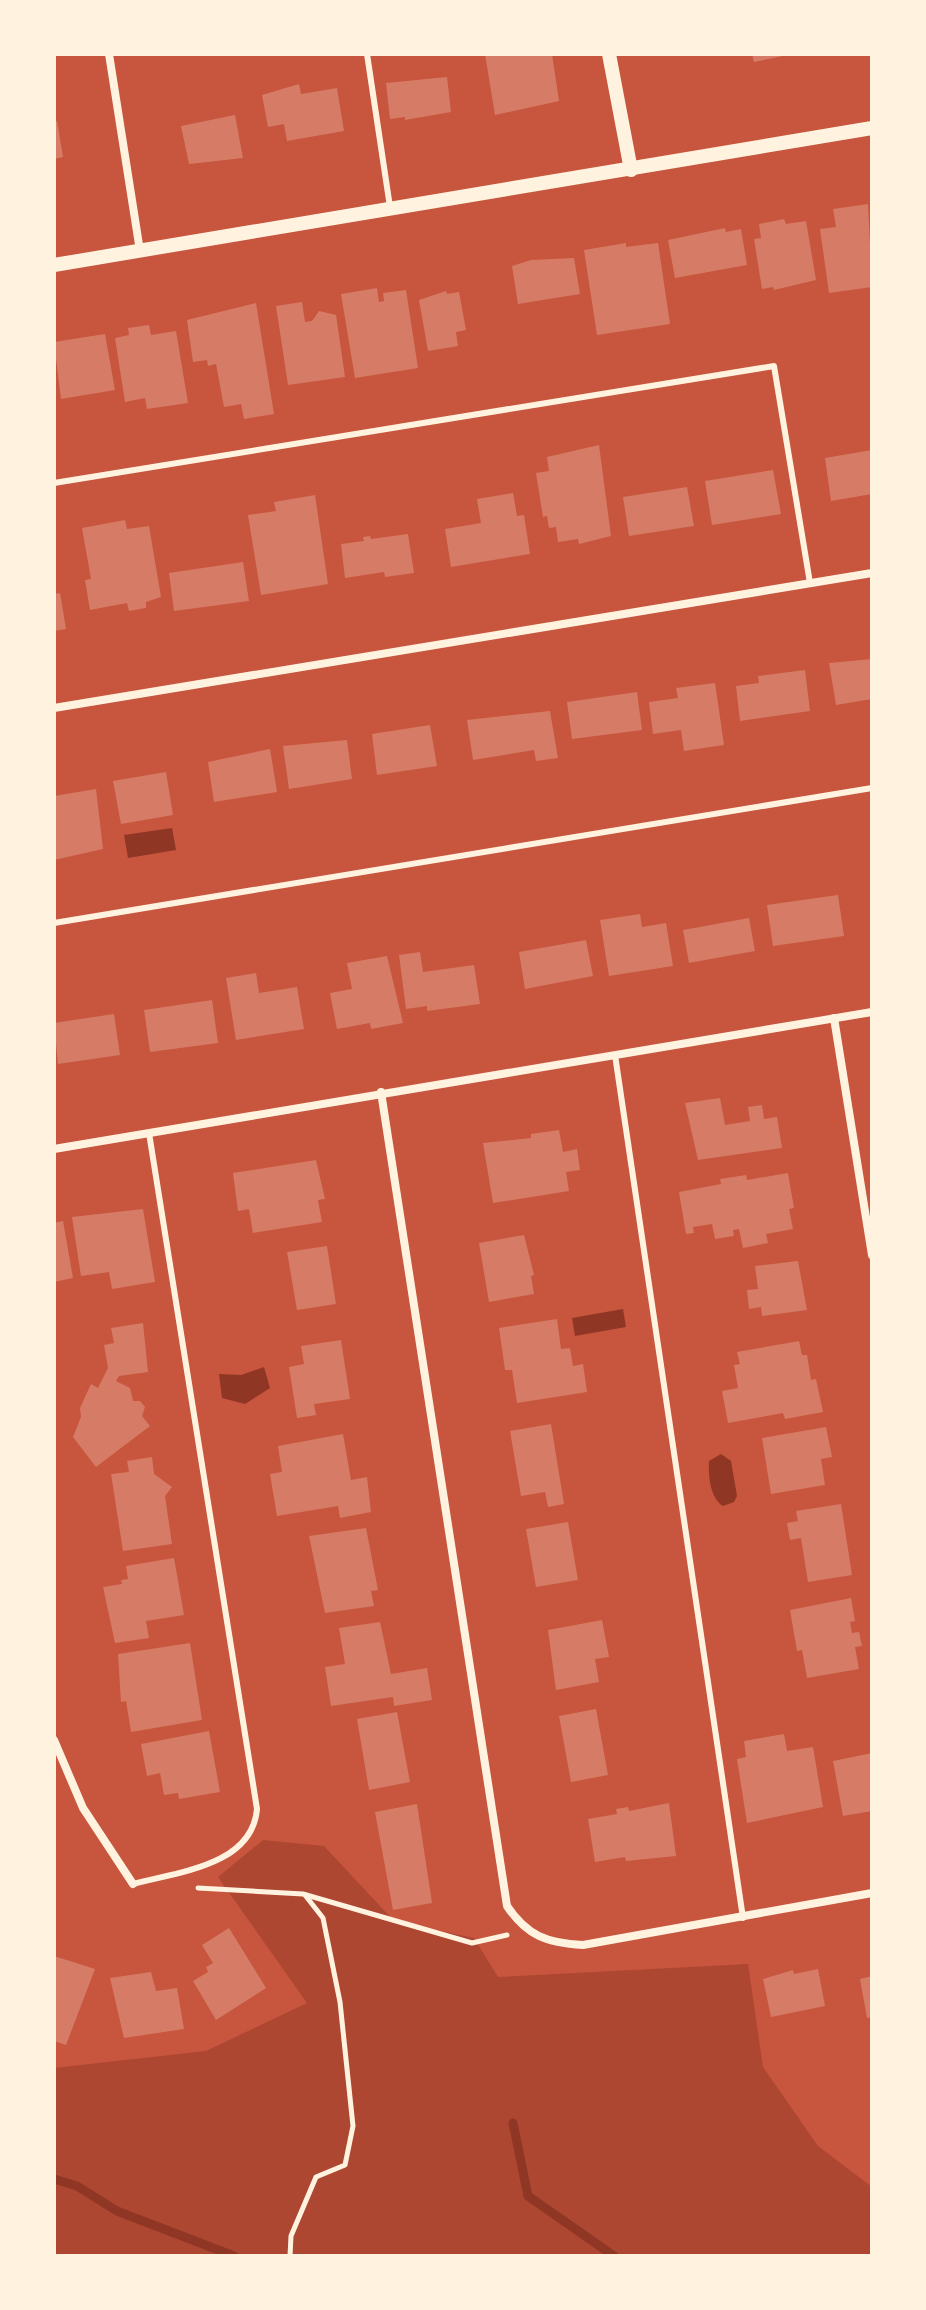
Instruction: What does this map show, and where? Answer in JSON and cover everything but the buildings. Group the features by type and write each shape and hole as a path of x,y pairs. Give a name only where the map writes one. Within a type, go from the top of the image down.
{"street":[{"path":"109,54 140,251"},
{"path":"609,54 631,170"},
{"path":"54,265 872,128"},
{"path":"54,708 872,573"},
{"path":"54,1149 872,1012"},
{"path":"834,1018 872,1255"},
{"path":"381,1092 501,1885 507,1906 523,1928 539,1939 583,1945 872,1893"},
{"path":"54,1740 83,1808 133,1884"}],"lane":[{"path":"367,54 390,210"},
{"path":"54,483 774,366 810,583"},
{"path":"54,923 872,788"},
{"path":"615,1055 743,1918"},
{"path":"133,1884 199,1867 242,1846 256,1821 257,1809 149,1133"}],"path":[{"path":"195,1888 303,1894 472,1943 498,1939"},
{"path":"290,2256 291,2236 316,2177 345,2165 353,2126 340,2002 328,1940 323,1918 303,1894"}],"shaded area":[{"path":"172,828 176,850 128,858 124,835"},
{"path":"623,1309 626,1327 575,1336 572,1318"},
{"path":"264,1367 270,1388 245,1404 222,1398 219,1374 241,1375"},
{"path":"721,1454 731,1461 737,1496 734,1502 723,1506 715,1498 709,1473 709,1461"},
{"path":"263,1840 324,1846 394,1921 474,1938 498,1977 748,1964 763,2067 818,2146 872,2187 872,2256 54,2256 54,2068 206,2051 307,2003 218,1877"}],"waterway":[{"path":"513,2123 528,2196 614,2256"},
{"path":"54,2179 77,2186 117,2211 234,2256"}]}
